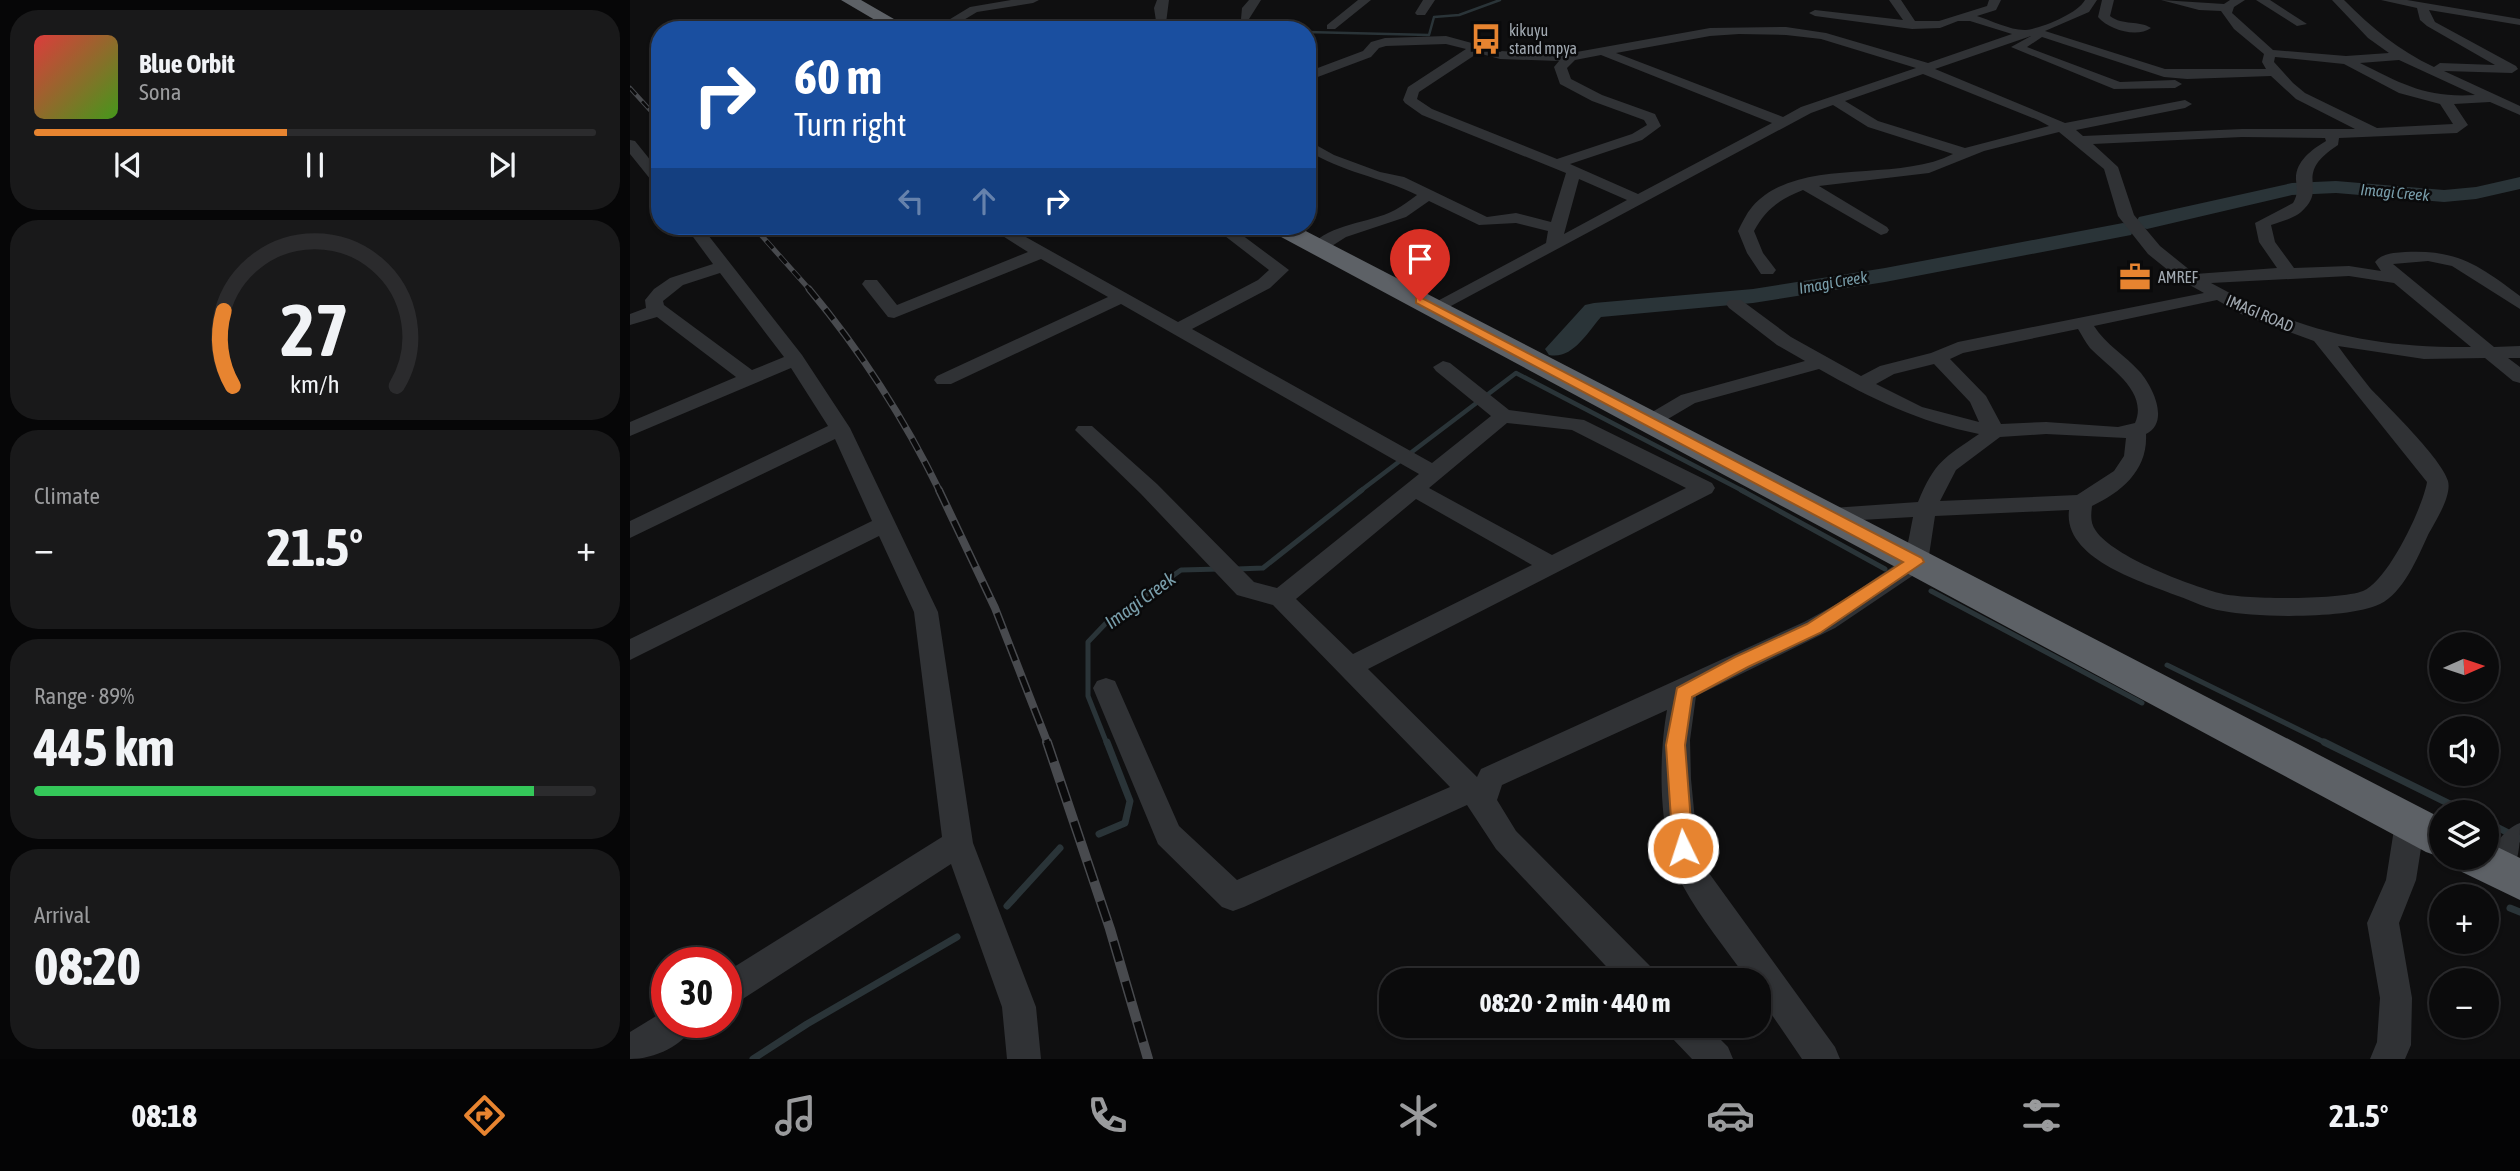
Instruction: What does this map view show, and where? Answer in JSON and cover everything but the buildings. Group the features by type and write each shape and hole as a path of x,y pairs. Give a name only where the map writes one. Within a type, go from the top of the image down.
{"highway":[{"path":"849,0 888,21"},
{"path":"1295,235 2429,832"}],"street":[{"path":"953,21 974,9 1033,0"},
{"path":"1162,21 1160,8 1163,0"},
{"path":"1245,17 1255,0"},
{"path":"1331,27 1365,0"},
{"path":"1421,13 1429,0"},
{"path":"1807,0 1815,13 1809,33"},
{"path":"1895,0 1912,25"},
{"path":"1815,13 1912,25 1940,24 1992,8 1995,0"},
{"path":"1436,309 1783,122 1834,100 2034,33 2085,10 2091,0"},
{"path":"2108,0 2104,17 2106,21 2125,28 2145,28"},
{"path":"2167,0 2199,7 2227,8 2239,0"},
{"path":"2262,0 2301,24"},
{"path":"2335,1 2364,4"},
{"path":"2335,1 2400,56 2520,111"},
{"path":"2382,3 2520,24"},
{"path":"2227,8 2226,13 2238,27 2270,53 2346,60 2400,56"},
{"path":"2423,11 2431,24 2516,69"},
{"path":"1961,17 2034,33 2177,79"},
{"name":"IMAGI ROAD","path":"1316,73 1367,54 1376,45 1385,42 1446,40 1511,57 1571,57 1723,30 1809,33 1925,68 2062,127 2111,167 2118,182 2122,208 2154,250 2218,295 2268,318 2321,337 2394,351 2520,352"},
{"path":"2034,33 2017,47 2119,86 2277,72"},
{"path":"1477,48 1412,90 1410,100 1416,106 1448,121 1558,164 1637,199"},
{"path":"1604,52 1783,122"},
{"path":"2270,53 2268,62 2315,105 2374,132"},
{"path":"1558,164 1574,156 1639,136 1650,131 1654,125 1650,117 1597,98 1565,80 1560,67 1571,57"},
{"path":"1318,59 1353,58"},
{"path":"2346,60 2404,90 2445,102 2494,98"},
{"path":"2423,65 2482,70 2516,69"},
{"path":"2177,79 2185,104 2201,135"},
{"path":"1834,100 1873,124 1966,153"},
{"path":"2081,140 2458,129 2460,120 2445,102"},
{"path":"1767,271 1747,237 1747,226 1755,214 1790,187 1803,183 1927,169 1966,153 2062,127 2185,104"},
{"path":"2289,272 2267,241 2262,230 2263,223 2288,214 2301,204 2307,189 2304,172 2309,161 2333,142 2331,134"},
{"path":"630,144 651,171"},
{"path":"1316,150 1329,158 1377,176 1399,180 1485,222 1516,218 1556,228"},
{"path":"1316,163 1329,158"},
{"path":"1553,245 1574,171"},
{"path":"1803,183 1881,230"},
{"path":"1318,247 1340,234 1393,217 1427,195"},
{"path":"700,235 796,359 840,428 926,612 958,843 1018,1007 1024,1059"},
{"path":"1011,235 1434,473"},
{"path":"1180,328 1264,284 1280,270 1232,235"},
{"path":"871,284 894,313 1042,252"},
{"path":"2520,304 2473,268 2448,258 2416,256 2383,262 2520,377"},
{"path":"724,266 685,278 661,290 654,300 655,307 751,379"},
{"path":"2192,279 2349,271 2400,279"},
{"path":"1861,384 1887,370 1938,357 1958,348 2218,295"},
{"path":"944,380 1123,297"},
{"path":"1735,304 1755,322 1861,384 1915,411 1948,422 1994,431 2019,428 2118,433 2144,427 2149,415 2148,406 2133,376 2096,343 2082,322"},
{"path":"630,320 659,310"},
{"path":"2081,502 2077,514 2080,525 2113,560 2220,603 2242,606 2349,603 2376,595 2402,563 2436,494 2438,482 2430,468 2361,389 2321,337"},
{"path":"1938,357 1979,400 1994,431"},
{"path":"630,430 796,359"},
{"path":"1649,422 1688,399 1822,362"},
{"path":"1350,667 1704,488 1577,424 1503,416 1443,366"},
{"path":"1281,598 1503,416"},
{"path":"630,530 840,428"},
{"path":"1085,430 1149,489 1246,589 1281,598 1477,796 1506,840 1629,968"},
{"path":"1106,688 1168,835 1233,897 1477,796 1491,777 1684,693 1741,662 1813,629 1916,562 1919,527 1939,481 1959,455 1988,439 1994,431"},
{"path":"1826,514 2081,502 2105,492 2121,478 2133,461 2138,446 2136,431"},
{"path":"1415,489 1551,565"},
{"path":"630,650 885,524"},
{"path":"1684,693 1675,745 1683,848 1689,866 1694,877 1823,1059"},
{"path":"2387,1059 2394,1045 2396,998 2383,923 2400,880 2410,822"},
{"path":"742,981 958,843"},
{"path":"630,1052 652,1038"},
{"path":"1696,1038 1716,1059"}],"waterway":[{"path":"1316,32 1429,35 1434,17 1459,15 1500,0"},
{"name":"Imagi Creek","path":"2147,222 2292,189 2336,187 2444,196 2476,193 2520,183"},
{"name":"Imagi Creek","path":"1558,349 1594,310 1753,296 1885,275 2123,230"},
{"path":"1359,492 1516,373 1745,492"},
{"name":"Imagi Creek","path":"1237,569 1263,568 1362,490"},
{"path":"1741,490 1885,569"},
{"name":"Imagi Creek","path":"1107,744 1088,696 1088,642 1107,622 1181,570 1220,569"},
{"path":"1931,591 2142,703"},
{"path":"2167,665 2328,744"},
{"name":"Imagi Creek","path":"1099,834 1125,823 1130,801 1107,742"},
{"path":"2324,742 2442,800"},
{"path":"2499,828 2520,839"},
{"name":"Imagi Creek","path":"1007,906 1060,848"},
{"path":"2510,908 2520,912"},
{"name":"Imagi Creek","path":"753,1059 807,1024 957,937"}],"railway":[{"path":"630,88 651,111"},
{"path":"761,235 810,290"},
{"path":"809,289 880,386 912,438 939,491"},
{"path":"939,491 995,608 1048,744"},
{"path":"1047,742 1110,929 1148,1059"}],"place":[{"name":"kikuyu stand mpya","path":"1486,39"},
{"name":"AMREF","path":"2135,277"}],"route":[{"path":"1420,301 1916,562 1813,629 1741,662 1684,693 1675,745 1683,848"}]}
